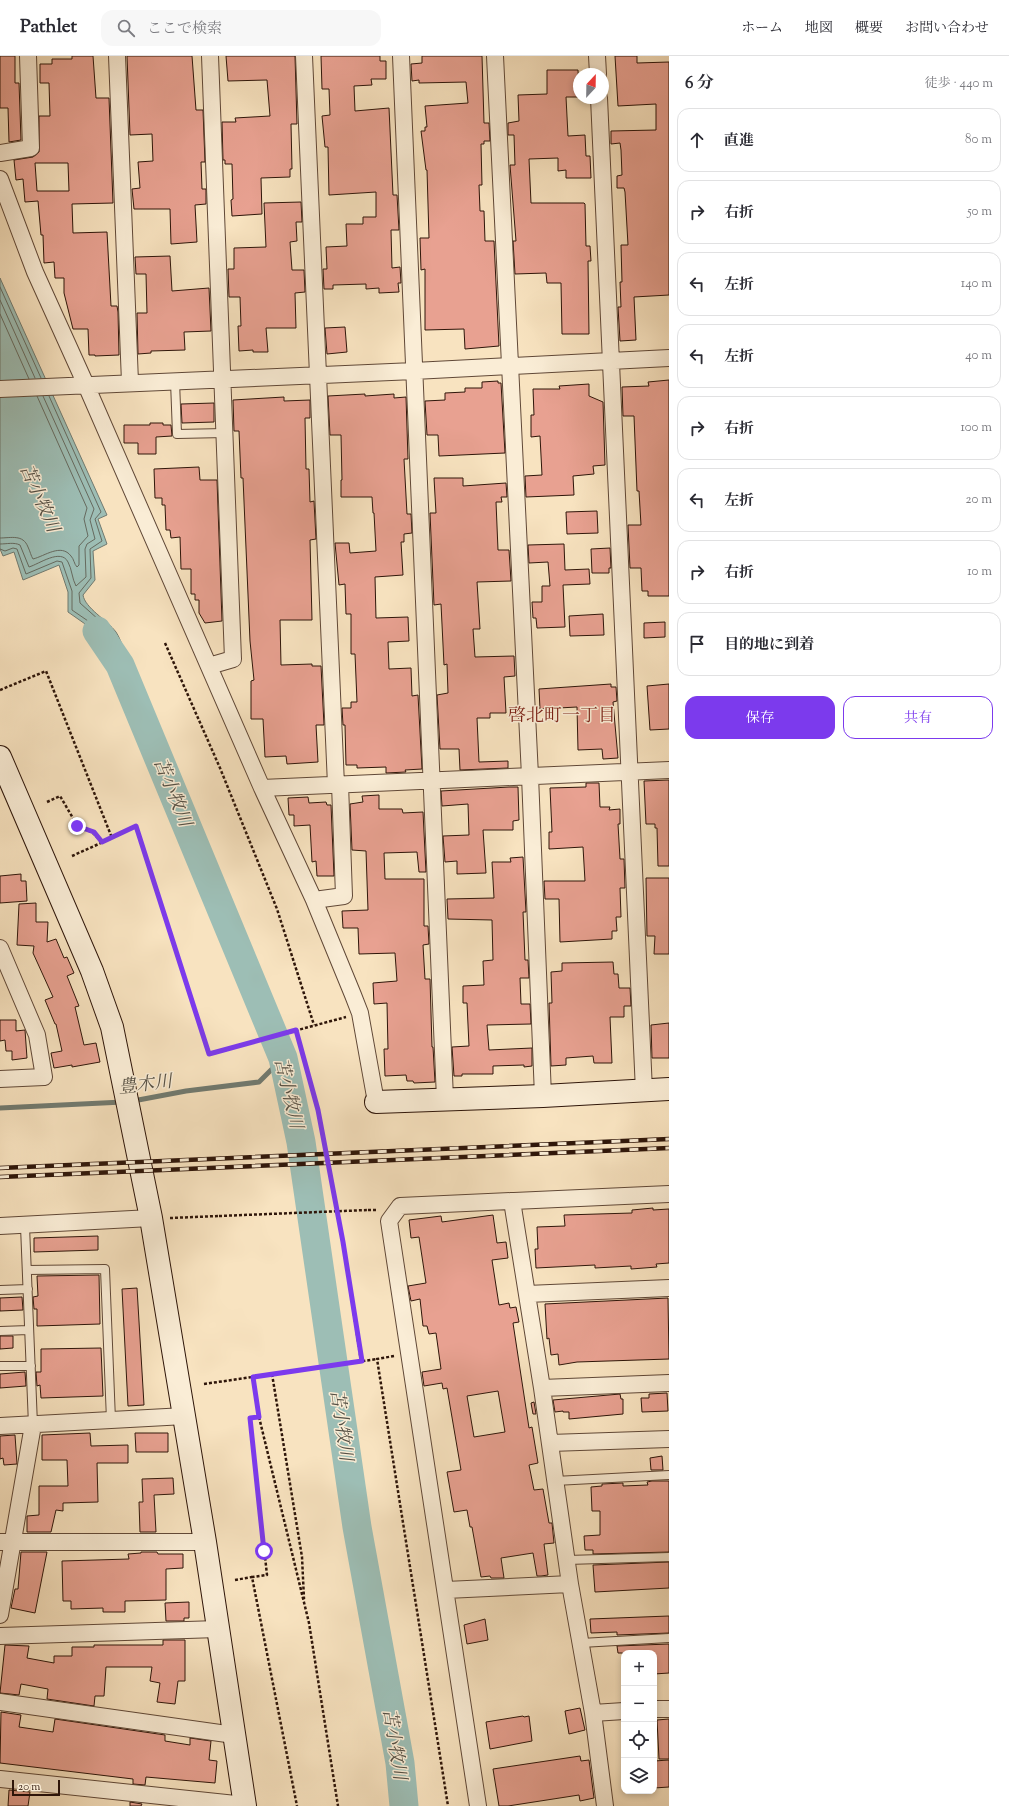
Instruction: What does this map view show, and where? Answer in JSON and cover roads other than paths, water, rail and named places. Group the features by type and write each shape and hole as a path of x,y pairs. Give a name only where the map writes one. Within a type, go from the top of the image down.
{"street":[{"path":"0,153 31,148 28,56"},
{"path":"117,56 130,382"},
{"path":"209,666 233,659 210,56"},
{"path":"304,56 344,896 314,900"},
{"path":"400,56 433,780 445,1099"},
{"path":"494,56 530,776 543,1096"},
{"path":"597,56 598,68"},
{"path":"599,104 644,1091"},
{"path":"0,179 34,272 86,385 262,788 314,900 360,1013 376,1102 669,1090"},
{"path":"0,389 669,358"},
{"path":"0,759 92,971 112,1027 132,1125 161,1218 185,1416 245,1806 0,1779"},
{"path":"262,788 669,770"},
{"path":"0,948 6,974 37,1035 44,1077 0,1079"},
{"path":"478,1806 389,1221 400,1206 669,1194"},
{"path":"512,1201 542,1388 570,1584 593,1713 605,1806"},
{"path":"0,1226 25,1226 161,1218"},
{"path":"527,1294 669,1288"},
{"path":"542,1388 669,1383"},
{"path":"0,1426 185,1416"},
{"path":"0,1615 6,1542 33,1425"},
{"path":"550,1443 669,1439"},
{"path":"6,1542 205,1542"},
{"path":"446,1590 570,1584"},
{"path":"0,1636 218,1629"},
{"path":"0,1702 234,1735"},
{"path":"657,1709 669,1709"},
{"path":"593,1713 621,1711"}],"lane":[{"path":"175,381 177,434 225,433"},
{"path":"25,1226 33,1425"},
{"path":"27,1270 106,1270 111,1420"},
{"path":"0,1290 28,1289"},
{"path":"0,1331 29,1330"},
{"path":"0,1366 31,1366"},
{"path":"555,1481 669,1475"},
{"path":"567,1560 669,1557"},
{"path":"581,1643 669,1638"}],"water":[{"path":"0,278 107,515 98,519 107,544 93,551 95,580 83,595 88,605 116,632 129,665 116,664 88,626 68,612 68,592 59,565 23,580 14,552 3,556 0,549"}],"waterway":[{"name":"苫小牧川","path":"97,631 120,665 283,1058 301,1142 357,1527 400,1763 404,1806"},
{"name":"豊木川","path":"133,1101 186,1091 259,1082 283,1058"},
{"name":"豊木川","path":"0,1108 123,1102"}],"railway":[{"path":"0,1168 669,1139"},
{"path":"0,1177 669,1148"}],"district":[{"name":"啓北町一丁目","path":"562,715"}]}
